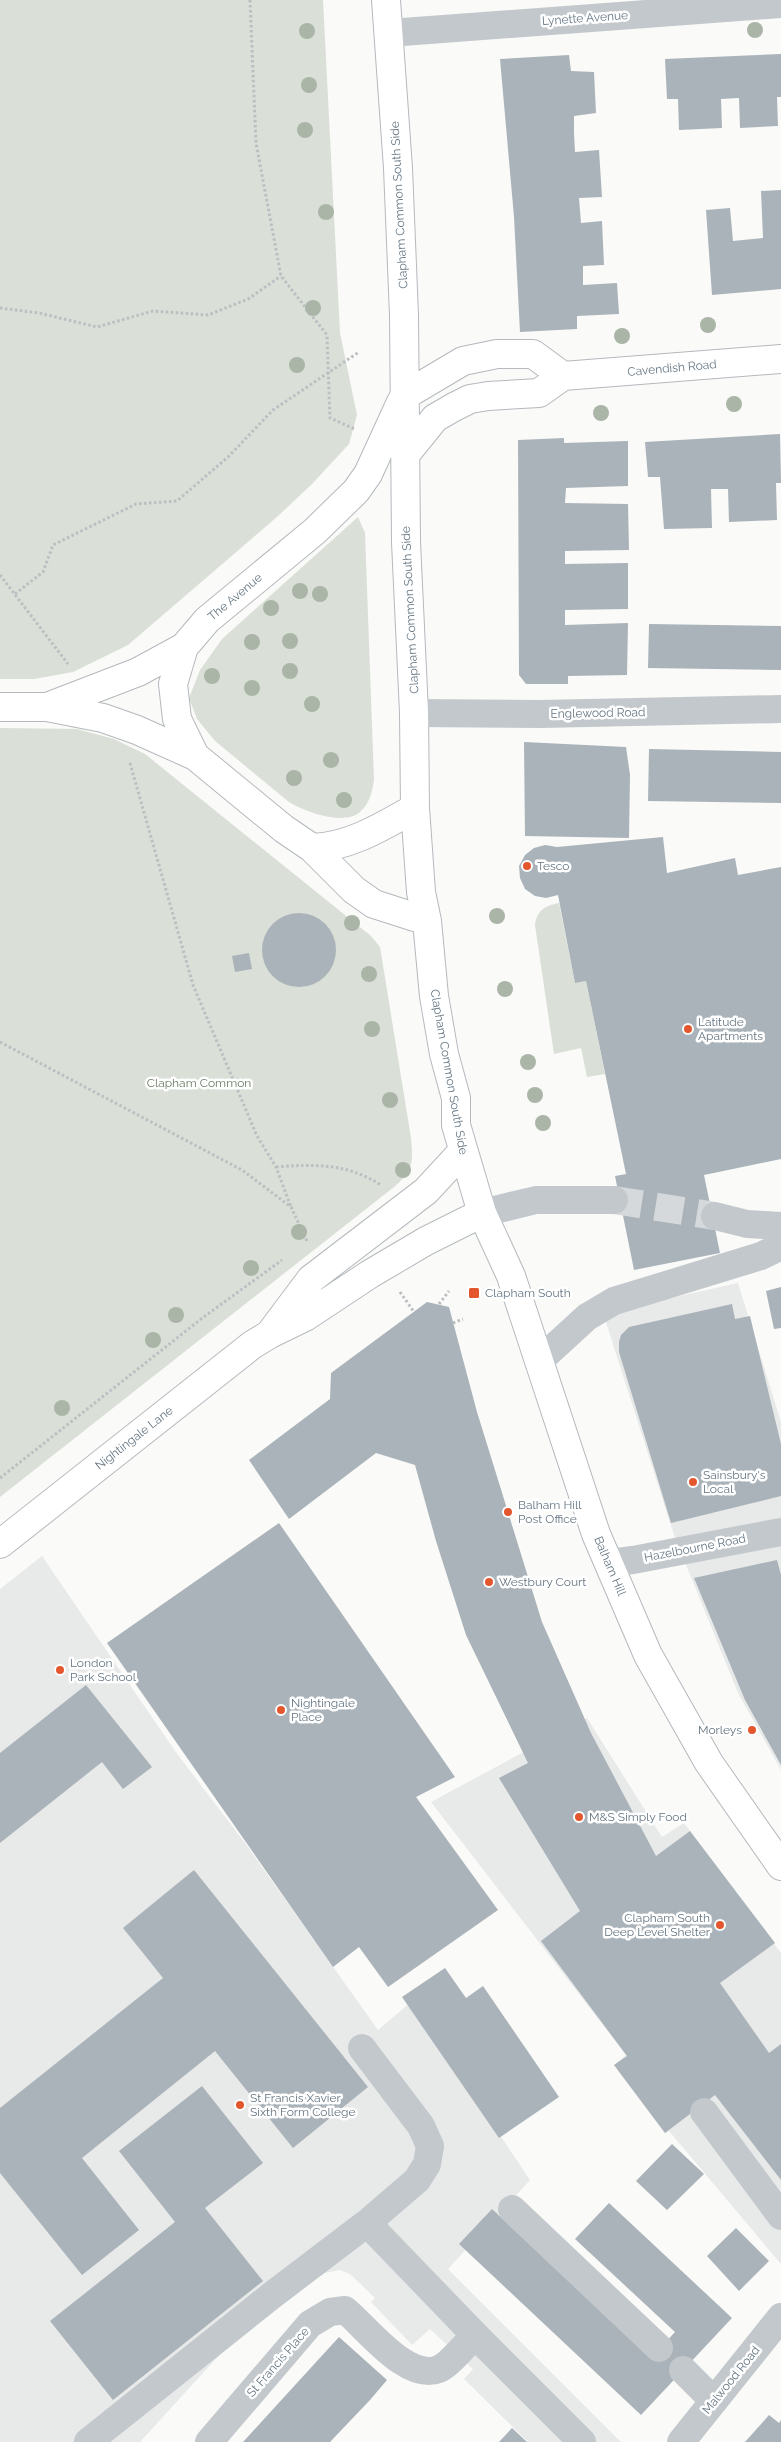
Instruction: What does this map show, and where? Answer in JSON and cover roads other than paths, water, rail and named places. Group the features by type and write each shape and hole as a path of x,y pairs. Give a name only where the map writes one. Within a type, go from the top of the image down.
{"main road":[{"name":"Clapham Common South Side","path":"386,0 403,291 406,542 414,713 415,808 421,892 427,920 434,996 444,1054 456,1098 456,1125 462,1152 482,1213"},
{"path":"404,396 463,361 497,354 533,354 564,376"},
{"name":"Cavendish Road","path":"405,455 435,418 470,399 539,393 564,376 781,359"},
{"name":"The Avenue","path":"0,707 47,707 138,672 184,646 207,620 315,531 356,491 368,474 404,396"},
{"path":"184,646 173,684 177,719 195,756"},
{"path":"47,707 110,720 195,756 284,830 312,848 354,890 374,904 427,920"},
{"path":"312,848 328,848 371,833 415,808"},
{"name":"Nightingale Lane","path":"270,1334 311,1279 426,1191 462,1152"},
{"name":"Nightingale Lane","path":"0,1544 252,1345 305,1317 362,1279 426,1241 482,1213"},
{"name":"Balham Hill","path":"482,1213 511,1276 539,1360 561,1435 596,1534 648,1655 709,1763 777,1854"}],"street":[{"name":"Lynette Avenue","path":"389,33 437,31 508,23 781,4"},
{"name":"Englewood Road","path":"414,713 541,714 781,709"},
{"path":"482,1213 536,1200 614,1200"},
{"path":"714,1216 747,1224 781,1226"},
{"path":"539,1360 587,1317 614,1301 761,1256 781,1246"},
{"name":"Hazelbourne Road","path":"609,1563 647,1558 781,1532"},
{"path":"88,2442 279,2290 367,2223 417,2180 427,2164 430,2146 421,2126 362,2048"},
{"path":"704,2112 781,2216"},
{"path":"512,2209 659,2348"},
{"path":"367,2223 582,2442"},
{"name":"St Francis Place","path":"208,2442 310,2324 330,2312 345,2310 392,2354 417,2371 428,2372 440,2369 475,2335"},
{"name":"Malwood Road","path":"681,2442 781,2317"},
{"path":"683,2370 714,2401"}],"tunnel":[{"path":"614,1200 715,1216"}],"place":[{"name":"Tesco","path":"527,866"},
{"name":"Latitude Apartments","path":"688,1029"},
{"name":"Clapham South","path":"474,1293"},
{"name":"Sainsbury's Local","path":"693,1482"},
{"name":"Balham Hill Post Office","path":"508,1512"},
{"name":"Westbury Court","path":"489,1582"},
{"name":"London Park School","path":"60,1670"},
{"name":"Nightingale Place","path":"281,1710"},
{"name":"Morleys","path":"752,1730"},
{"name":"M&S Simply Food","path":"579,1817"},
{"name":"Clapham South Deep Level Shelter","path":"720,1925"},
{"name":"St Francis Xavier Sixth Form College","path":"240,2105"}],"park label":[{"name":"Clapham Common","path":"199,1083"}]}
